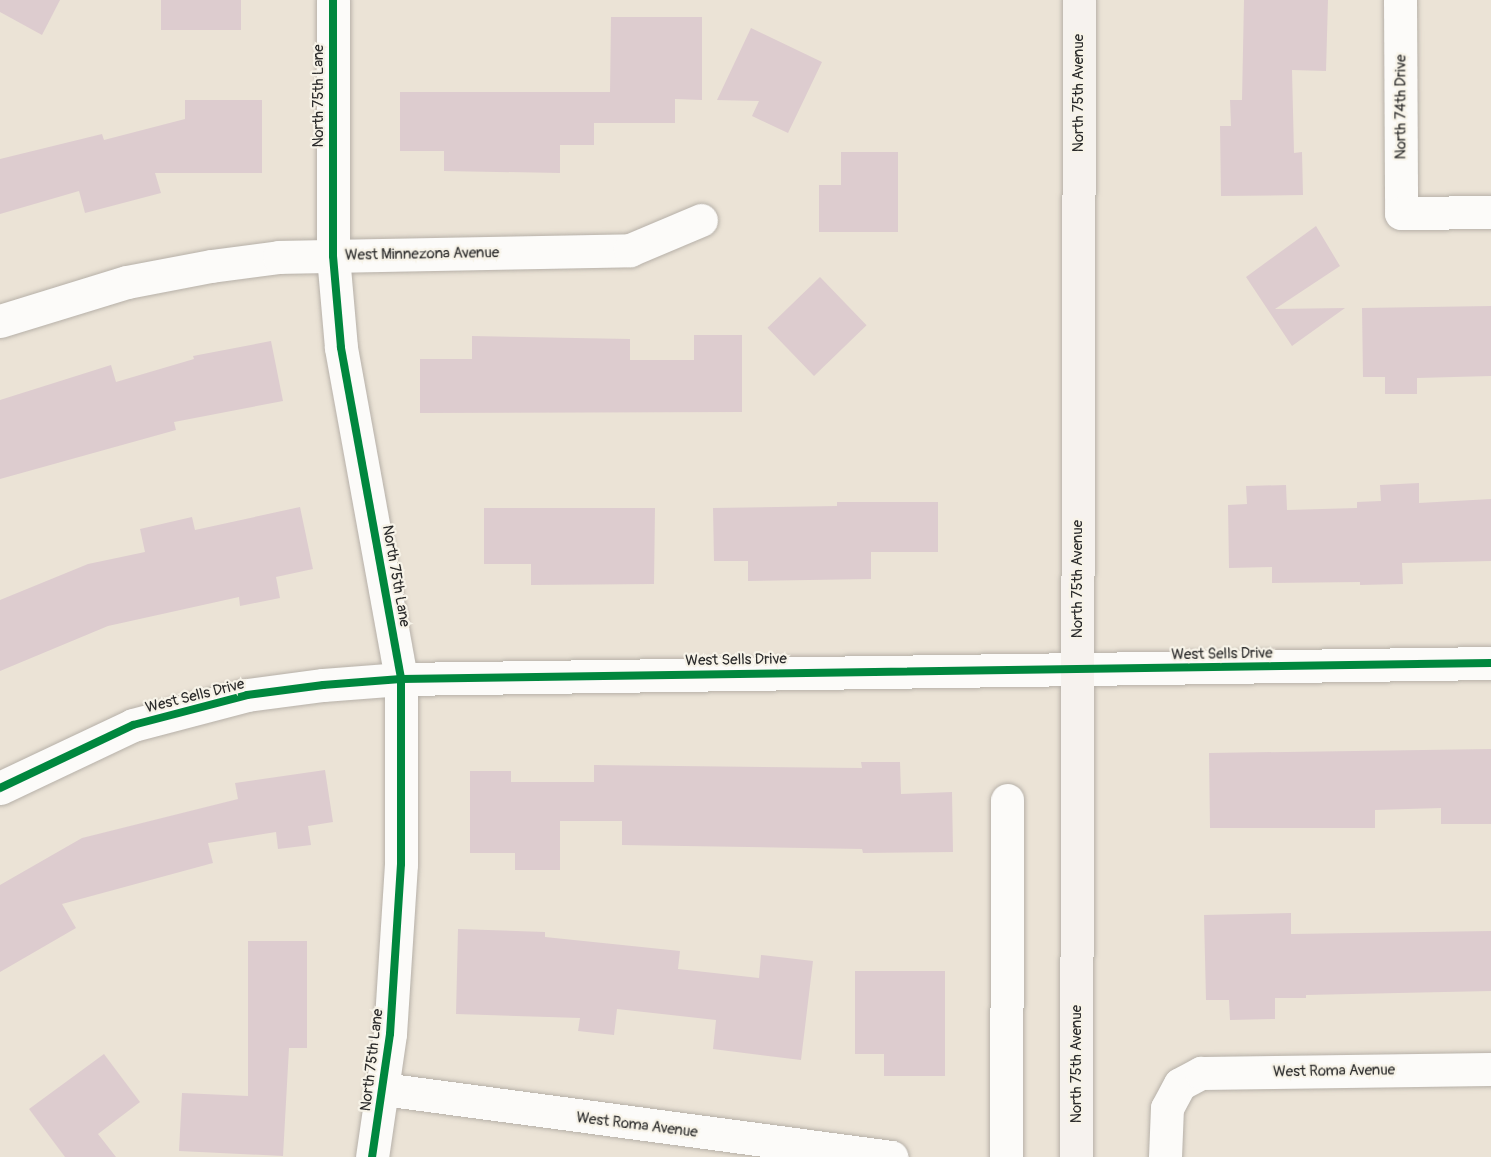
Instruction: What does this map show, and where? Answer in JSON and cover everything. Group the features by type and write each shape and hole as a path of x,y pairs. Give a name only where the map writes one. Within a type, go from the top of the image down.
{"main road":[{"name":"North 75th Avenue","path":"1076,1157 1079,0"}],"street":[{"name":"North 75th Lane","path":"333,0 333,256 341,348 401,679 401,864 383,1089 372,1157"},
{"name":"North 74th Drive","path":"1400,0 1401,213 1491,212"},
{"name":"West Minnezona Avenue","path":"0,321 127,282 279,256 630,250 701,220"},
{"name":"West Sells Drive","path":"0,788 133,725 247,695 401,679 1491,663"},
{"path":"1006,1157 1007,800"},
{"name":"West Roma Avenue","path":"1165,1157 1167,1108 1180,1084 1201,1073 1491,1069"},
{"name":"West Roma Avenue","path":"383,1089 891,1157"}],"building":[{"path":"0,0 60,0 42,35 0,12"},
{"path":"161,0 241,0 241,30 161,30"},
{"path":"1244,0 1328,0 1326,71 1292,70 1294,153 1302,152 1303,195 1221,196 1220,126 1231,126 1230,100 1242,100"},
{"path":"611,17 702,17 702,100 675,99 675,123 594,123 594,145 560,145 560,173 444,171 444,151 400,151 400,92 610,92"},
{"path":"751,28 822,62 788,133 752,116 759,101 717,100"},
{"path":"185,100 262,100 262,173 155,173 161,193 85,213 79,191 0,214 0,159 102,134 104,140 185,119"},
{"path":"841,152 898,152 898,232 819,232 819,185 841,185"},
{"path":"1316,226 1340,266 1275,309 1345,308 1292,346 1246,277"},
{"path":"820,277 867,325 814,376 767,328"},
{"path":"1491,306 1491,376 1417,378 1417,394 1385,394 1385,377 1363,377 1362,308"},
{"path":"694,335 742,335 742,412 420,413 420,359 472,359 472,336 630,339 630,360 694,360"},
{"path":"271,341 283,401 174,422 176,430 0,479 0,400 111,365 116,382 194,359 193,356"},
{"path":"1419,483 1419,503 1491,499 1491,561 1402,563 1403,584 1272,583 1272,567 1229,568 1228,505 1247,504 1246,486 1286,485 1287,510 1357,508 1357,502 1381,501 1380,485"},
{"path":"837,502 938,502 938,552 871,552 871,579 748,581 748,561 714,561 713,508 837,506"},
{"path":"300,507 313,569 276,577 280,598 240,606 239,597 108,626 0,671 0,600 88,564 145,552 140,529 192,517 195,530"},
{"path":"484,508 655,508 654,584 531,585 531,564 484,564"},
{"path":"1491,749 1491,824 1441,824 1441,808 1375,810 1375,828 1210,828 1209,753"},
{"path":"861,762 900,762 901,794 952,792 953,852 863,853 862,849 622,845 622,821 560,821 560,870 515,870 515,853 470,853 470,771 511,771 511,782 594,782 594,765 862,768"},
{"path":"325,770 333,822 308,826 311,845 278,849 276,832 208,843 213,863 62,904 76,928 0,972 0,885 82,838 238,799 235,783"},
{"path":"1291,913 1291,934 1491,931 1491,991 1306,995 1306,998 1275,998 1275,1019 1230,1020 1229,1000 1206,1000 1204,915"},
{"path":"458,929 545,932 545,937 680,951 678,969 759,978 761,955 813,961 801,1060 713,1049 716,1020 617,1009 614,1035 578,1031 580,1018 456,1014"},
{"path":"248,941 307,941 307,1048 289,1048 283,1156 179,1151 182,1093 248,1096"},
{"path":"855,971 945,971 945,1076 884,1076 884,1054 855,1054"},
{"path":"104,1054 140,1102 98,1134 116,1157 65,1157 29,1109"}],"cycle path":[{"path":"333,0 333,256 341,348 401,679 401,864 390,1034 372,1157"},
{"path":"0,788 133,725 247,695 323,685 401,679 1491,663"}]}
